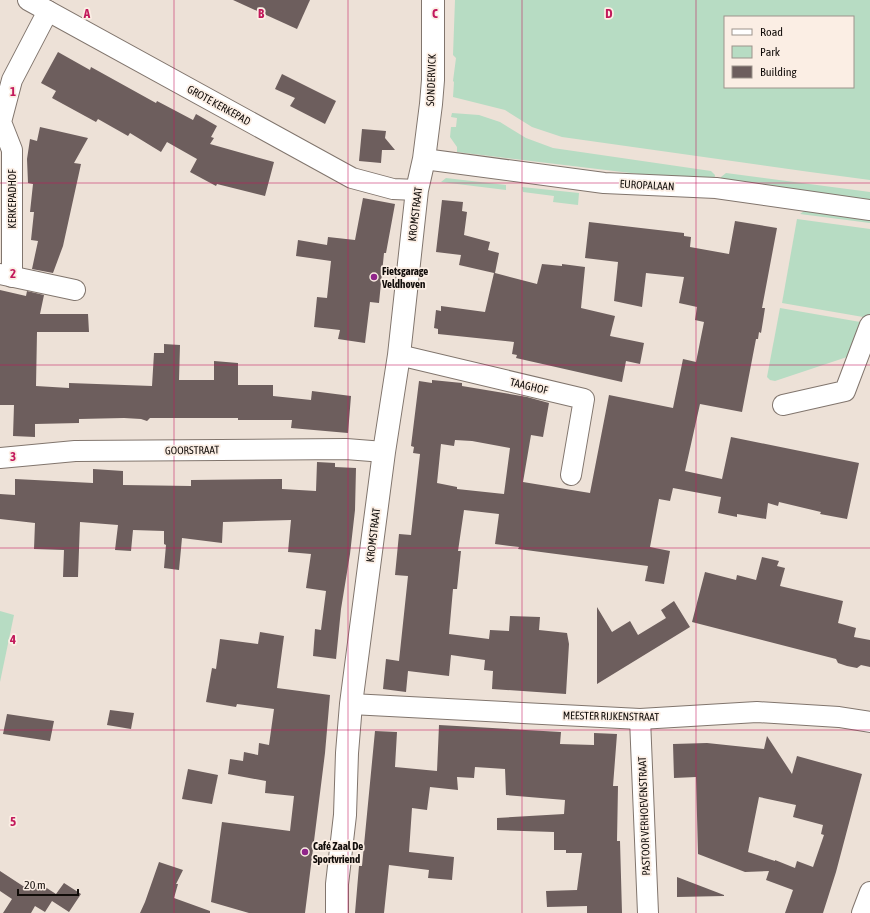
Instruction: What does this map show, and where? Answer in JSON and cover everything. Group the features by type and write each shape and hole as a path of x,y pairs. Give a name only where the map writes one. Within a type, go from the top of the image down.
{"street":[{"name":"GROTE KERKEPAD","path":"28,0 352,178 393,188 417,190"},
{"name":"SONDERVICK","path":"424,159 431,104 433,0"},
{"name":"KERKEPADHOF","path":"48,12 12,80 0,123 12,150 6,276 75,290"},
{"name":"KROMSTRAAT","path":"337,913 337,884 345,815 352,704 384,452 399,355 417,190 424,159"},
{"name":"EUROPALAAN","path":"424,159 604,183 716,188 870,210"},
{"path":"783,405 845,390 870,325"},
{"name":"TAAGHOF","path":"399,355 584,399 571,474"},
{"name":"GOORSTRAAT","path":"0,458 75,451 346,449 384,452"},
{"name":"MEESTER RIJKENSTRAAT","path":"352,704 640,719 757,712 839,717 870,722"},
{"name":"PASTOOR VERHOEVENSTRAAT","path":"640,719 648,913"},
{"path":"862,913 870,892"}],"green space":[{"path":"455,0 870,0 870,180 562,137 532,127 505,110 453,97 453,81 456,58 453,55"},
{"path":"452,113 479,115 500,122 526,138 553,148 711,171 715,175 714,183 457,152 457,147 450,137 451,127 456,127 457,118 451,117"},
{"path":"726,173 870,192 870,203 720,184 721,177"},
{"path":"446,178 506,185 506,190 441,182"},
{"path":"522,187 579,193 578,205 553,202 554,196 523,192"},
{"path":"807,209 870,217 870,223 800,214"},
{"path":"797,219 870,229 869,318 782,303"},
{"path":"780,308 866,323 852,353 847,357 775,381 770,380 767,377"},
{"path":"0,611 14,615 0,682"}],"building":[{"path":"233,0 310,0 297,29"},
{"path":"58,52 90,70 91,67 156,103 157,101 193,120 196,114 217,126 211,137 214,138 210,144 274,162 265,196 217,184 216,186 190,172 197,159 167,142 161,152 130,133 128,136 98,119 96,122 52,98 56,91 41,83"},
{"path":"282,74 336,101 325,124 290,106 295,98 275,89"},
{"path":"40,127 88,138 74,163 81,164 63,246 53,273 32,269 38,241 31,240 34,212 30,212 33,184 28,183 27,159 30,139 37,141"},
{"path":"362,129 386,131 385,138 395,150 382,150 381,163 359,161"},
{"path":"363,198 395,204 386,253 384,253 379,303 370,302 365,343 338,339 340,330 314,327 317,297 327,298 331,261 296,256 298,240 327,245 328,237 355,240"},
{"path":"442,200 463,202 462,211 467,212 464,235 490,242 488,250 499,253 495,273 537,284 542,264 562,266 562,264 585,267 581,308 615,316 610,336 644,343 640,364 626,361 622,382 516,358 517,355 512,354 514,342 438,334 438,329 434,328 436,310 441,311 441,306 485,312 494,273 459,265 461,255 436,252"},
{"path":"735,221 777,228 762,308 765,308 761,333 759,332 758,339 756,339 742,412 700,404 685,471 722,479 731,437 859,463 847,519 820,514 821,512 779,502 778,506 768,503 766,519 737,514 737,517 718,513 721,497 673,488 670,501 659,499 650,547 670,551 664,584 645,581 648,566 518,549 519,547 495,544 499,514 464,510 458,551 461,551 457,589 453,589 449,634 489,639 490,630 509,631 510,616 540,617 539,630 567,633 569,644 566,694 492,689 493,671 484,670 485,660 451,655 449,676 408,671 406,692 383,689 386,659 399,661 408,576 395,575 399,534 411,535 420,454 413,453 414,447 411,446 419,381 432,383 432,380 462,383 462,386 527,397 549,403 543,437 531,435 523,482 590,493 609,395 673,408 683,359 696,362 704,322 695,320 697,307 679,303 684,277 646,273 642,307 614,301 618,262 585,258 589,222 684,233 684,236 691,237 690,247 729,254","holes":["455,440 472,441 510,448 504,494 457,489 457,487 437,483 441,444 454,446"]},
{"path":"0,290 26,296 27,291 44,295 40,314 88,314 89,332 37,332 36,386 69,388 69,383 152,386 154,353 164,353 164,344 180,345 179,380 214,380 214,361 238,363 238,385 273,385 273,396 311,400 312,391 351,396 348,433 291,428 292,420 238,420 238,418 150,418 147,421 141,419 124,418 79,419 79,423 35,424 35,437 13,436 14,405 0,405"},
{"path":"317,462 335,463 335,467 356,468 355,510 350,554 341,609 336,659 313,656 315,629 321,630 326,591 306,588 311,554 288,552 291,520 223,522 222,543 182,538 179,570 164,568 166,545 164,544 164,531 133,530 131,551 115,550 118,525 80,522 78,577 63,577 64,550 34,549 35,523 0,519 0,494 15,495 15,479 93,483 93,469 123,471 123,485 191,486 191,480 282,479 282,489 316,491"},
{"path":"762,557 779,561 777,566 785,568 780,586 843,601 838,623 856,628 854,637 870,640 870,667 861,665 857,668 847,666 838,663 836,659 692,622 705,572 736,580 737,575 756,580"},
{"path":"674,601 690,627 597,684 597,607 612,632 630,621 638,635 666,618 661,610"},
{"path":"260,632 284,636 277,688 330,695 325,753 305,913 249,913 211,902 222,822 290,831 294,796 265,793 266,781 228,774 230,759 243,761 244,752 258,755 259,743 269,745 274,709 237,704 236,707 206,702 212,668 216,669 220,639 258,644"},
{"path":"110,710 134,713 131,729 107,725"},
{"path":"7,714 54,721 50,741 3,734"},
{"path":"439,725 561,732 560,744 594,745 594,733 617,734 613,786 618,786 617,841 620,841 622,913 587,913 587,906 547,907 546,891 577,890 582,853 566,853 566,850 554,850 554,832 497,830 497,818 564,814 565,800 506,795 505,769 475,767 474,778 457,777 458,790 430,787 427,810 412,808 409,852 454,857 452,880 428,878 429,870 389,865 384,913 355,913 359,866 362,866 375,731 397,732 395,767 437,771"},
{"path":"767,736 792,774 797,756 862,774 836,872 823,913 785,913 793,890 766,880 769,871 745,872 698,854 696,777 674,778 673,744 707,743 764,749","holes":["759,797 796,805 793,817 823,825 821,834 824,835 813,867 797,861 795,868 748,852"]},
{"path":"188,769 218,775 212,804 182,799"},
{"path":"159,862 183,870 176,884 178,884 174,898 210,911 210,913 140,913"},
{"path":"0,871 26,888 42,885 56,894 64,883 81,894 69,912 52,901 45,912 35,906 31,913 3,913 12,899 0,891"},
{"path":"677,877 724,895 724,896 677,897"}],"place":[{"name":"Fietsgarage Veldhoven","path":"374,277"},
{"name":"Café Zaal De Sportvriend","path":"305,852"}]}
